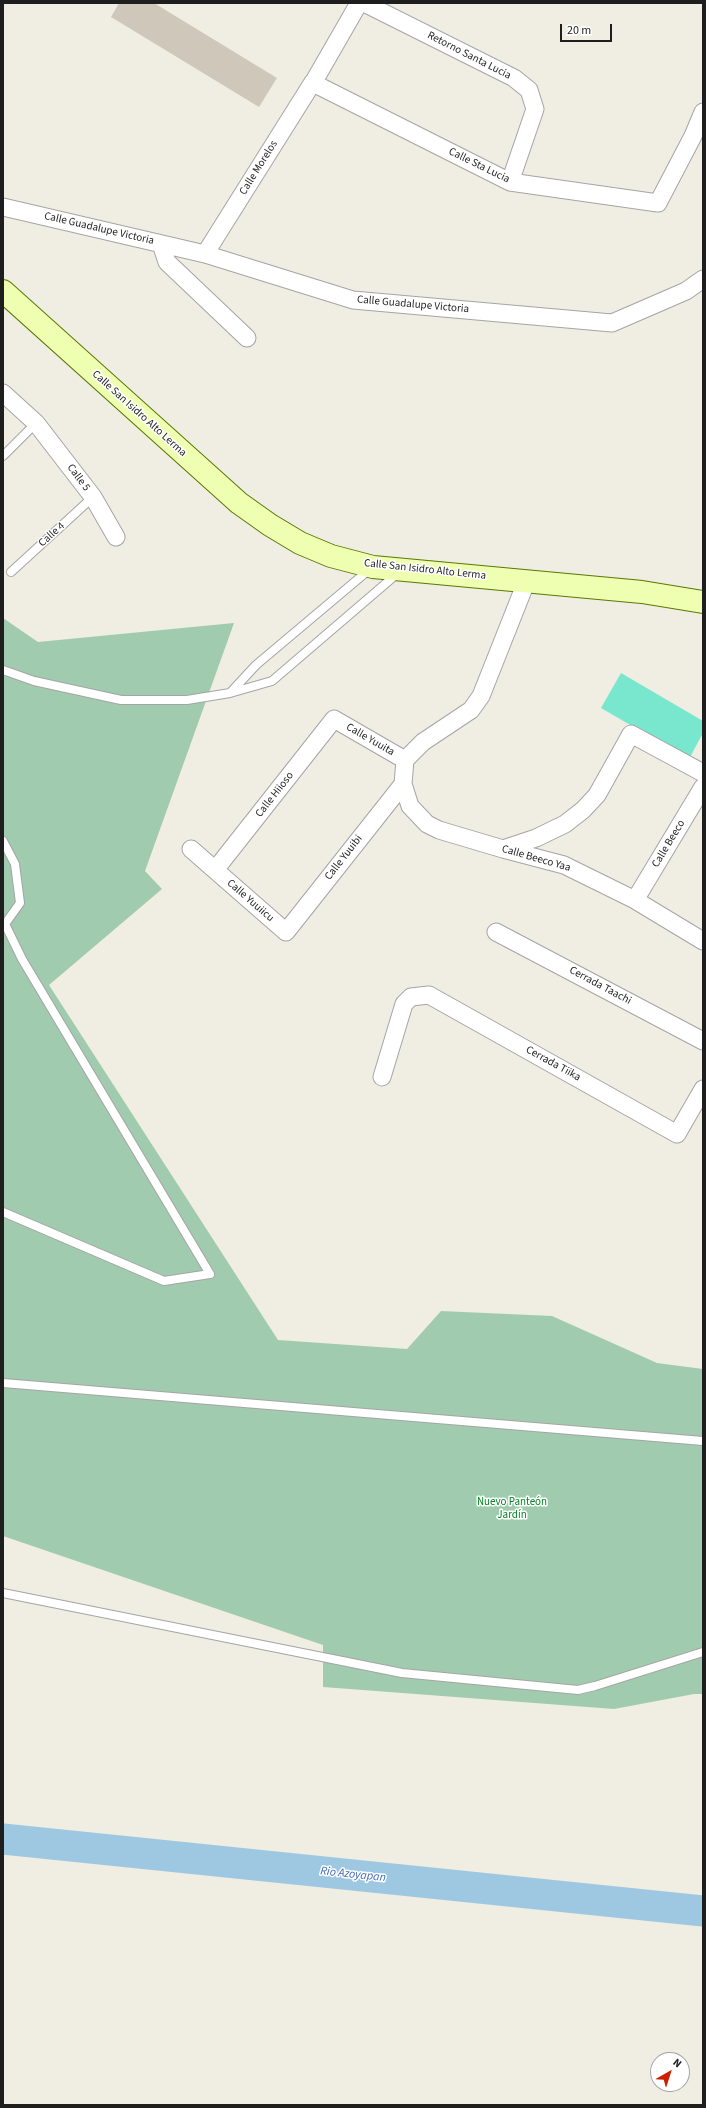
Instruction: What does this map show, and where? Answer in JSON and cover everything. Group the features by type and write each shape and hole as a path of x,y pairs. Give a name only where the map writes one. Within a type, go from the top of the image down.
{"street":[{"name":"Calle Morelos","path":"205,254 313,83 359,3"},
{"name":"Retorno Santa Lucia","path":"364,3 514,78 529,90 535,109 510,182"},
{"name":"Calle Sta Lucia","path":"313,83 510,182 658,202 694,136 703,112"},
{"name":"Calle Guadalupe Victoria","path":"3,207 205,254 352,300 612,324 686,291 703,279"},
{"path":"161,244 167,262 247,338"},
{"name":"Calle San Isidro Alto Lerma","path":"4,293 239,503 270,525 300,543 331,556 373,567 527,580 642,592 703,602"},
{"name":"Calle 5","path":"3,393 36,422 93,497 116,537"},
{"path":"405,760 423,742 471,710 481,696 527,580"},
{"name":"Calle Yuuita","path":"334,719 405,760"},
{"name":"Calle Hiioso","path":"215,870 334,719"},
{"path":"503,849 536,838 566,824 583,810 597,794 631,734 703,773"},
{"name":"Calle Beeco Yaa","path":"405,760 403,784 410,806 427,824 439,830 564,865 635,900 703,941"},
{"name":"Calle Yuuibi","path":"286,932 403,784"},
{"name":"Calle Beeco","path":"635,900 703,787"},
{"name":"Calle Yuuiicu","path":"192,849 286,932"},
{"name":"Cerrada Taachi","path":"496,932 703,1041"},
{"name":"Cerrada Tiika","path":"382,1077 404,1004 411,997 429,995 677,1134 701,1098"}],"lane":[{"path":"3,456 36,422"},
{"name":"Calle 4","path":"11,572 93,497"},
{"path":"230,693 256,665 373,567"},
{"path":"3,670 34,681 121,700 187,700 230,693 272,681 402,570"},
{"path":"3,841 15,864 20,904 4,923 22,959 210,1274 164,1281 3,1212"},
{"path":"3,1383 703,1441"},
{"path":"3,1593 402,1674 578,1690 703,1652"}],"green space":[{"name":"Nuevo Panteón Jardín","path":"3,618 38,642 234,623 145,871 162,889 49,985 278,1340 407,1349 441,1311 552,1316 657,1363 703,1369 703,1694 694,1694 614,1709 323,1687 323,1645 3,1536"},
{"path":"621,673 703,721 703,733 689,759 601,708"}],"building":[{"path":"119,3 154,3 277,78 259,107 111,17"}],"waterway":[{"name":"Rio Azoyapan","path":"3,1839 703,1911"}]}
